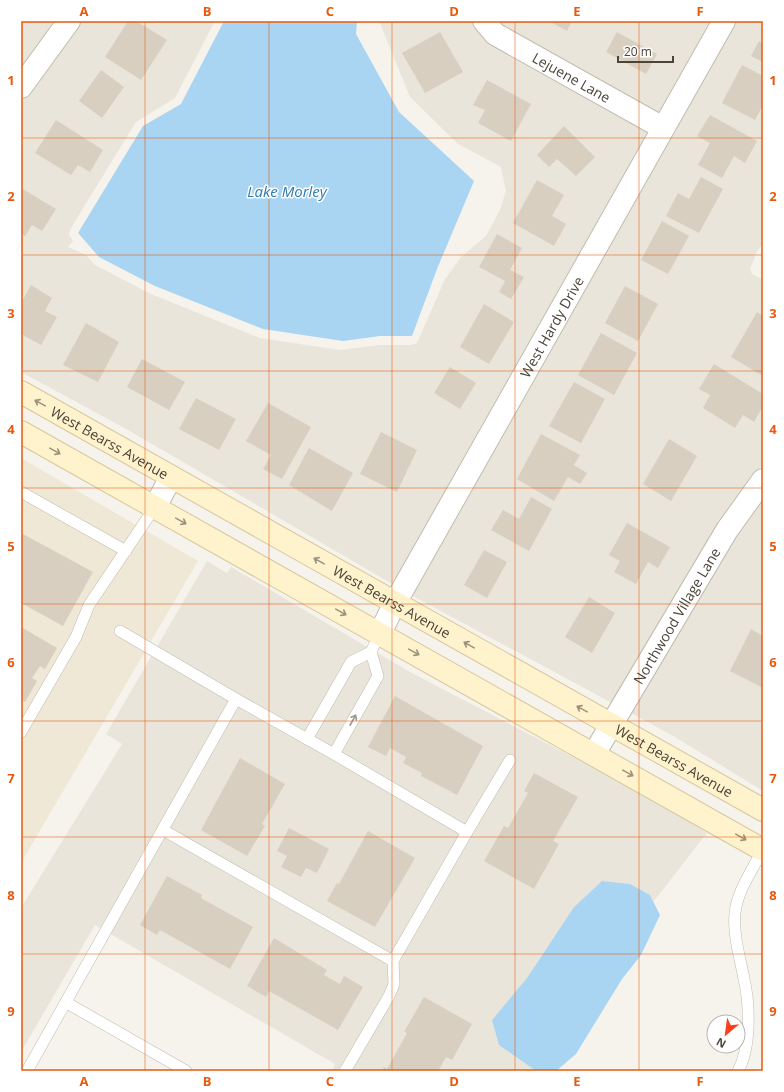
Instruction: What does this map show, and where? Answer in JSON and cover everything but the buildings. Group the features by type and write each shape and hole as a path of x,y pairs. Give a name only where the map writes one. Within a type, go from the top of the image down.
{"main road":[{"name":"West Bearss Avenue","path":"21,392 763,810"},
{"path":"21,432 155,507 376,643 594,754 763,849"}],"street":[{"path":"21,87 69,21"},
{"name":"Lejuene Lane","path":"484,21 495,34 663,128"},
{"name":"West Hardy Drive","path":"376,643 395,603 724,21"},
{"path":"155,507 171,477"},
{"name":"Northwood Village Lane","path":"594,754 727,530 763,480"}],"lane":[{"path":"21,492 126,551"},
{"path":"21,732 69,650 89,605 155,507"},
{"path":"120,631 467,832"},
{"path":"307,739 352,662 376,643"},
{"path":"334,754 378,676 376,643"},
{"path":"27,1071 236,699"},
{"path":"345,1071 389,996 394,984 393,961 510,760"},
{"path":"163,830 393,961"},
{"path":"738,1071 747,1047 747,1009 745,980 734,932 735,911 739,894 763,849"},
{"path":"67,1002 186,1071"}],"shaded area":[{"path":"21,21 58,21 21,71"},
{"path":"81,21 215,21 175,98 136,122 71,228 69,234 73,241 68,247 86,255 95,265 151,294 260,338 340,350 380,345 411,345 417,343 445,279 461,257 486,236 500,210 506,191 501,167 458,144 410,97 379,21 472,21 490,43 650,133 394,585 128,430 21,372 21,103"},
{"path":"498,21 713,21 660,114 502,25"},
{"path":"734,21 763,21 763,243 754,256 755,257 750,269 752,274 763,280 763,464 719,525 612,703 411,595"},
{"path":"21,458 198,561 21,863"},
{"path":"763,496 763,791 675,737 629,712 735,535"},
{"path":"207,561 227,573 231,567 410,672 617,780 669,809 707,833 654,901 650,895 630,884 602,881 574,907 527,978 492,1020 521,1060 538,1071 332,1071 335,1064 95,925 21,1052 21,908 122,744 106,734"}],"water":[{"name":"Lake Morley","path":"224,21 357,21 356,34 399,112 474,181 437,269 412,336 380,336 343,341 263,329 155,286 99,257 78,233 143,126 181,104"},
{"path":"602,881 630,884 650,895 660,915 641,955 622,979 576,1054 556,1071 535,1070 499,1045 492,1020 527,978 574,907"}]}
